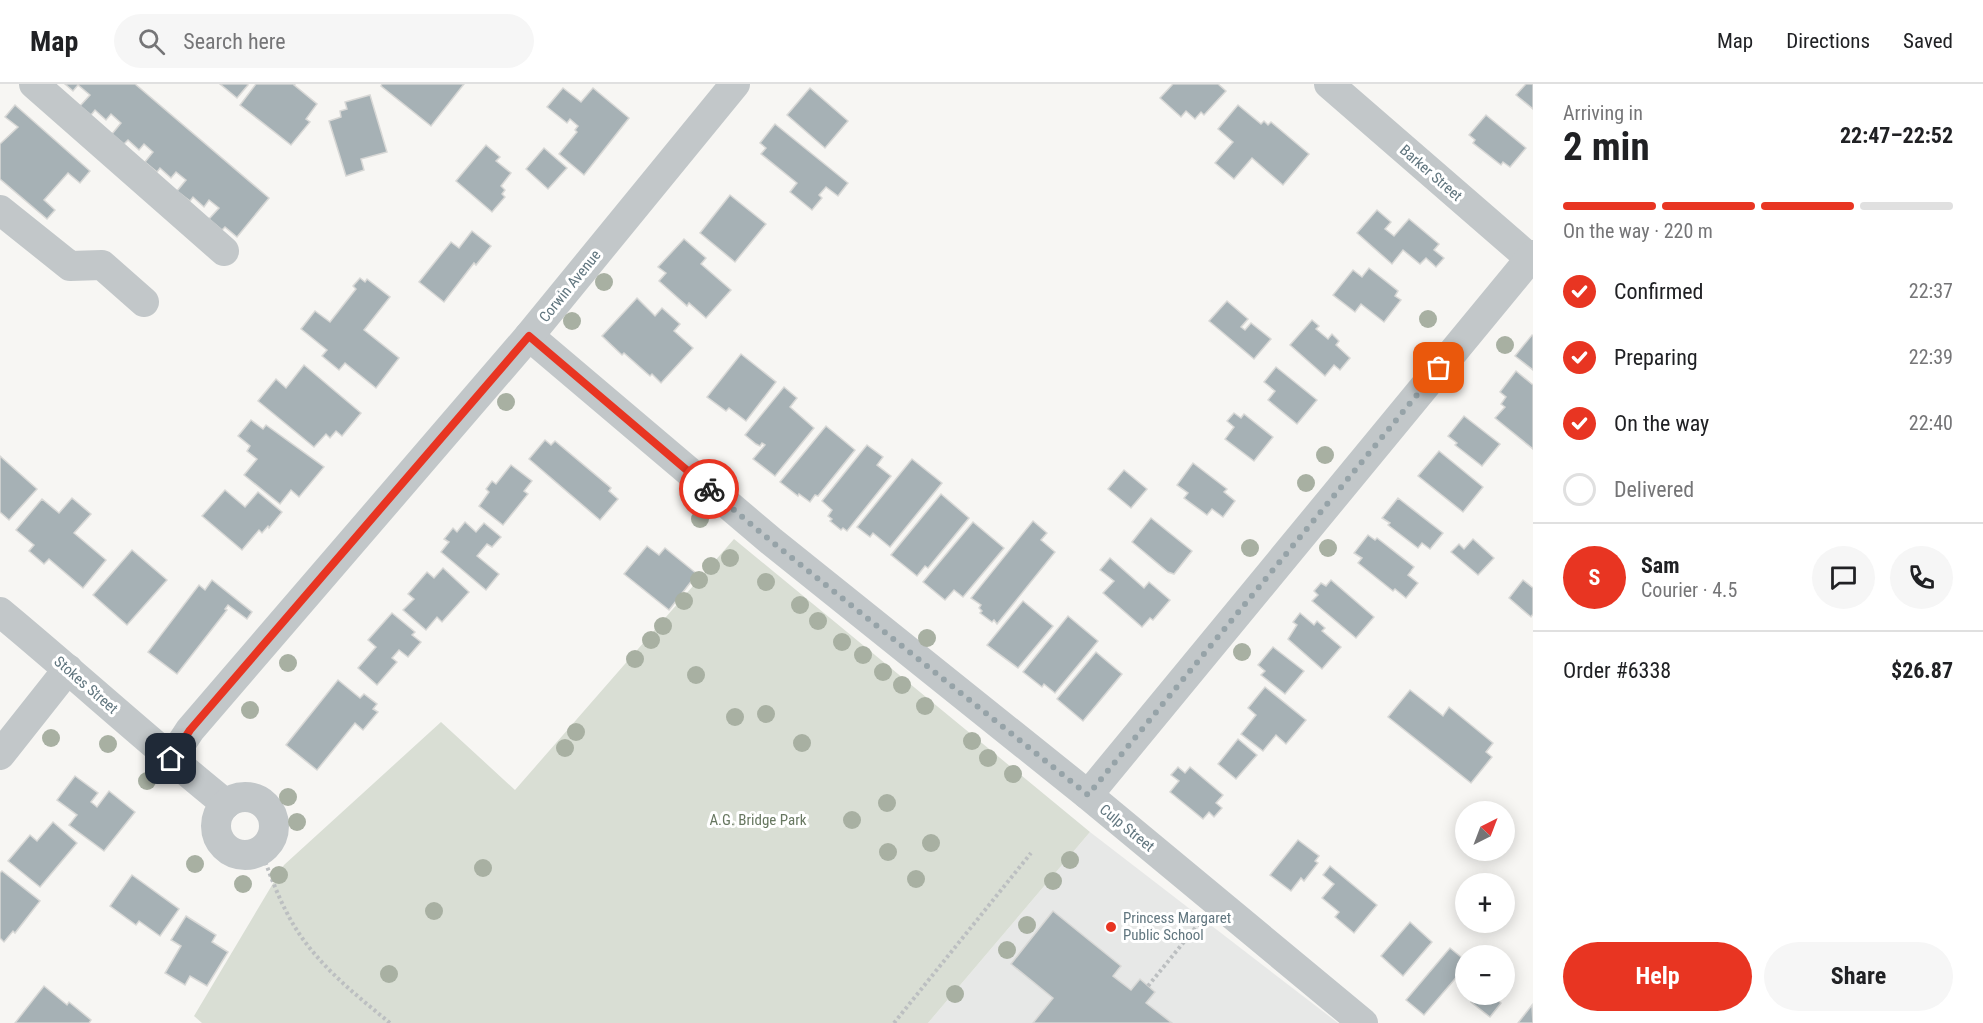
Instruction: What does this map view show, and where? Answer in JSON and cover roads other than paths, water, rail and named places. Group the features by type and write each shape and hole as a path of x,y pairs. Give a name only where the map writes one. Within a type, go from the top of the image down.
{"street":[{"path":"34,84 224,251"},
{"name":"Corwin Avenue","path":"171,759 190,730 529,336 735,84"},
{"name":"Barker Street","path":"1329,84 1532,258"},
{"path":"0,210 70,266 102,265 144,302"},
{"path":"1088,795 1532,258"},
{"name":"Culp Street","path":"529,336 771,541 1088,795 1363,1023"},
{"name":"Stokes Street","path":"0,612 226,804"},
{"path":"0,755 68,669"},
{"path":"243,796 262,801 269,808 275,826 273,836 261,851 243,855 233,853 219,839 216,830 217,820 226,804 234,798 243,796"}],"place":[{"name":"Princess Margaret Public School","path":"1111,927"}],"park label":[{"name":"A.G. Bridge Park","path":"758,820"}]}
